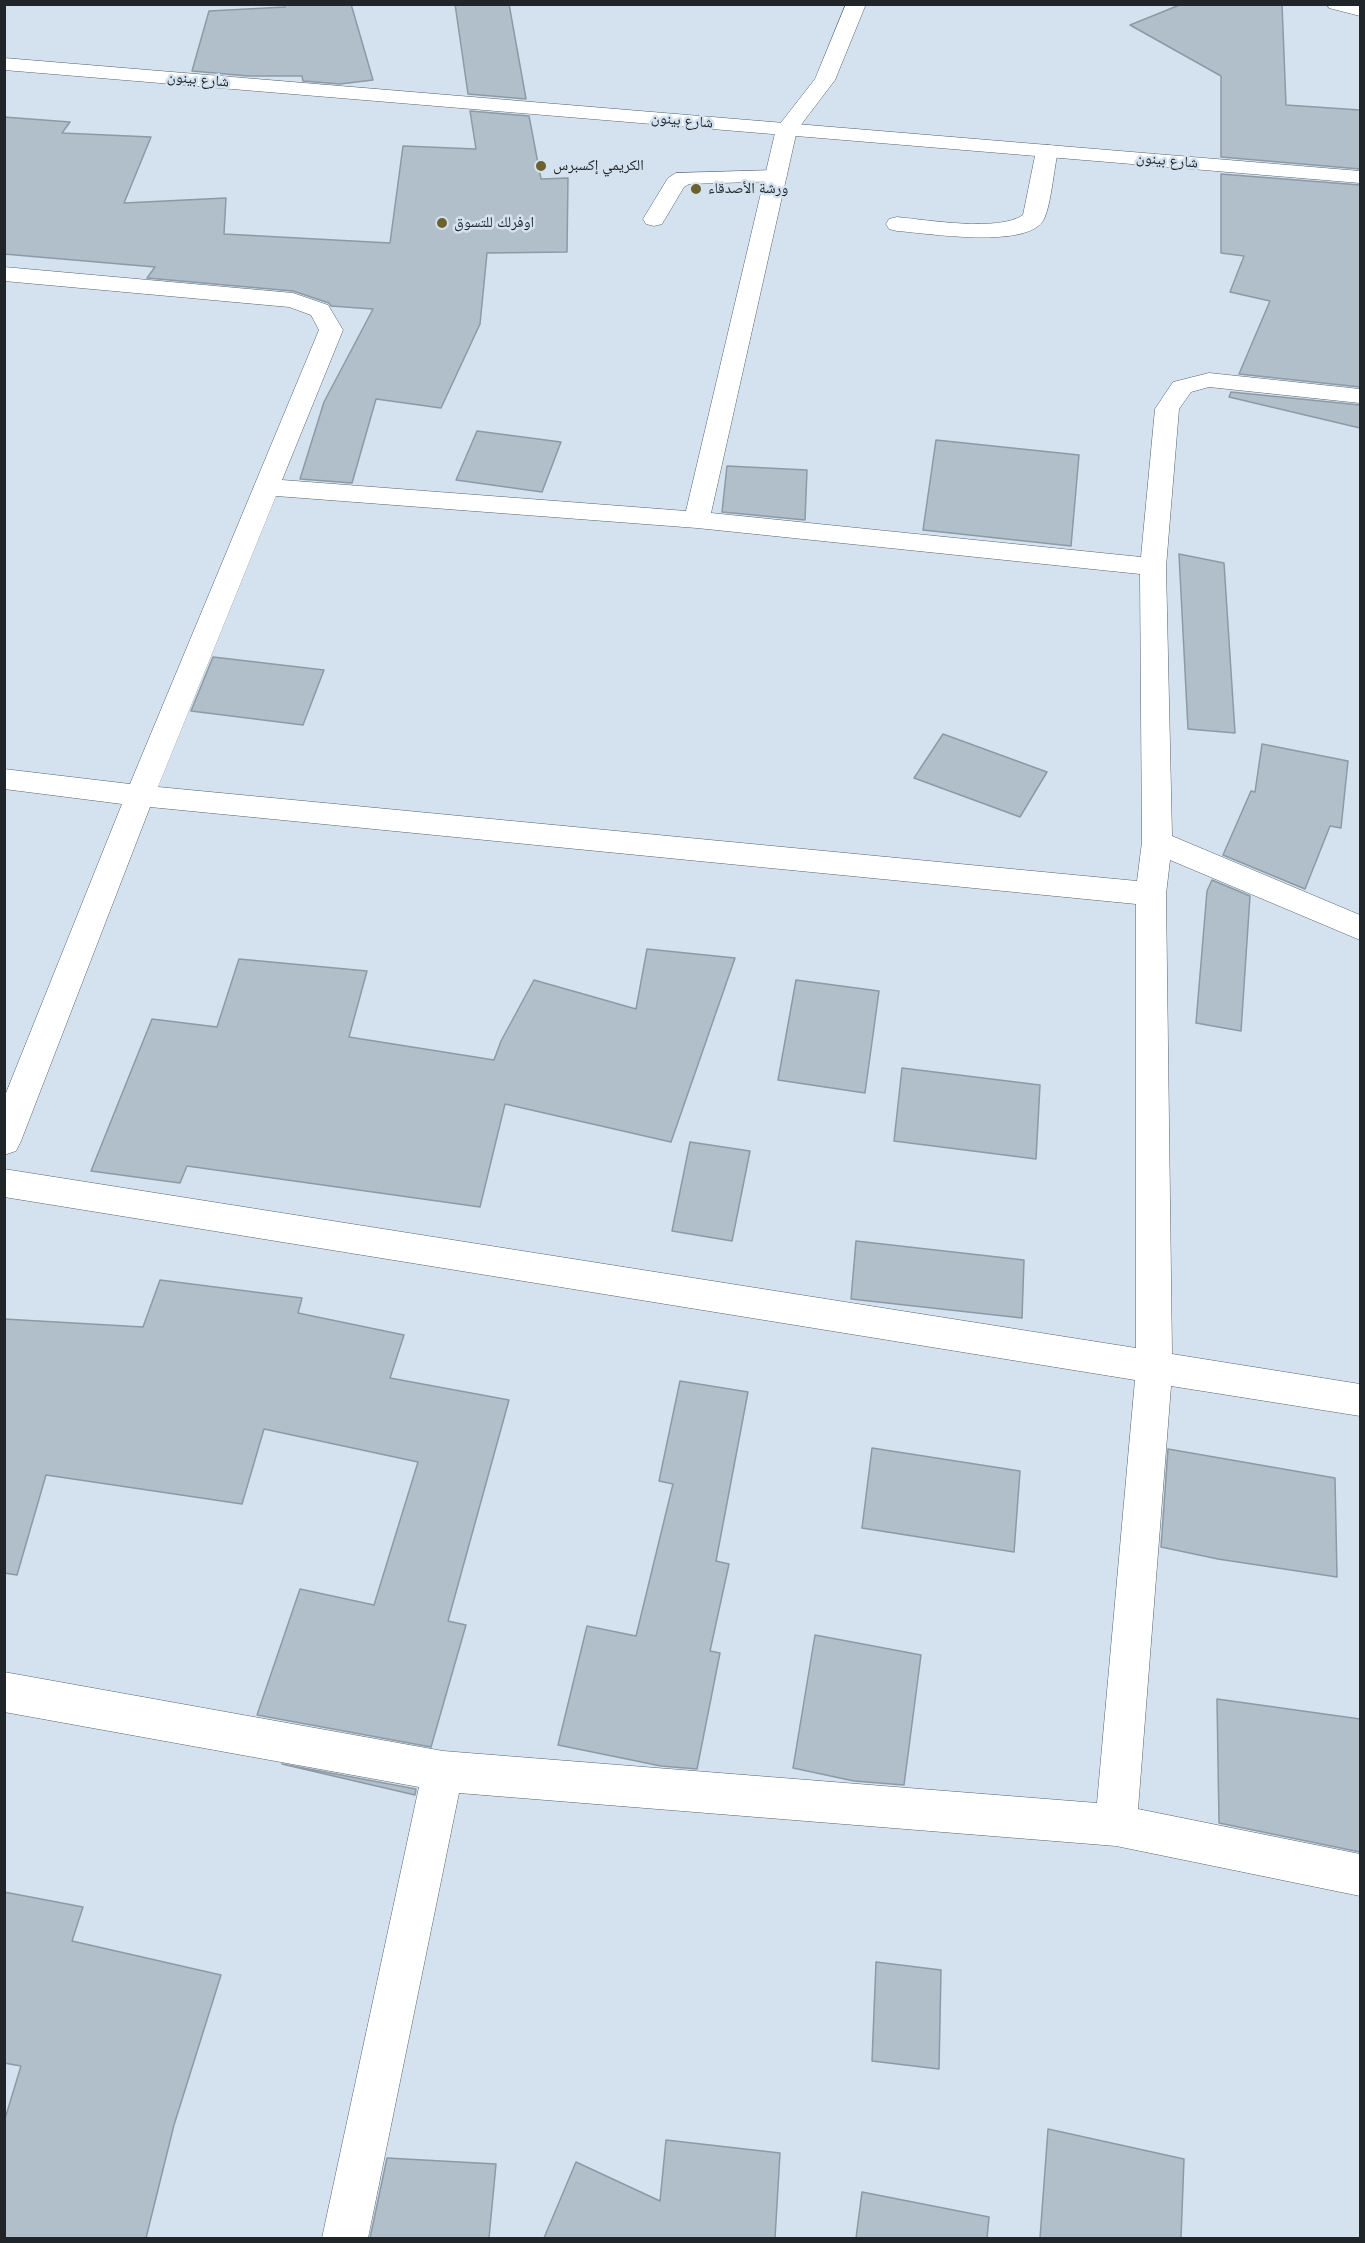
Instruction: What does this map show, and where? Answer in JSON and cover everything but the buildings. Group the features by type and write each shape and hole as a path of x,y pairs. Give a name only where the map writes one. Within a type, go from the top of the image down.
{"street":[{"path":"697,520 787,129 825,80 856,4"},
{"path":"1336,4 1360,10"},
{"name":"شارع بينون","path":"4,64 1360,177"},
{"path":"897,225 993,231 1021,228 1034,218 1047,151"},
{"path":"654,219 676,183 684,178 776,176"},
{"path":"4,274 293,300 320,310 331,330 265,487 4,1141"},
{"path":"1116,1824 1154,1368 1151,894 1157,842 1153,567 1167,409 1182,387 1209,380 1360,396"},
{"path":"265,487 697,520 1153,567"},
{"path":"4,779 141,796 1151,894"},
{"path":"1157,842 1360,928"},
{"path":"4,1183 1360,1400"},
{"path":"4,1692 443,1771 1116,1824 1360,1875"},
{"path":"345,2238 443,1771"}],"place":[{"name":"الكريمي إكسبرس","path":"541,166"},
{"name":"ورشة الأصدقاء","path":"696,189"},
{"name":"اوفرلك للتسوق","path":"442,223"}]}
